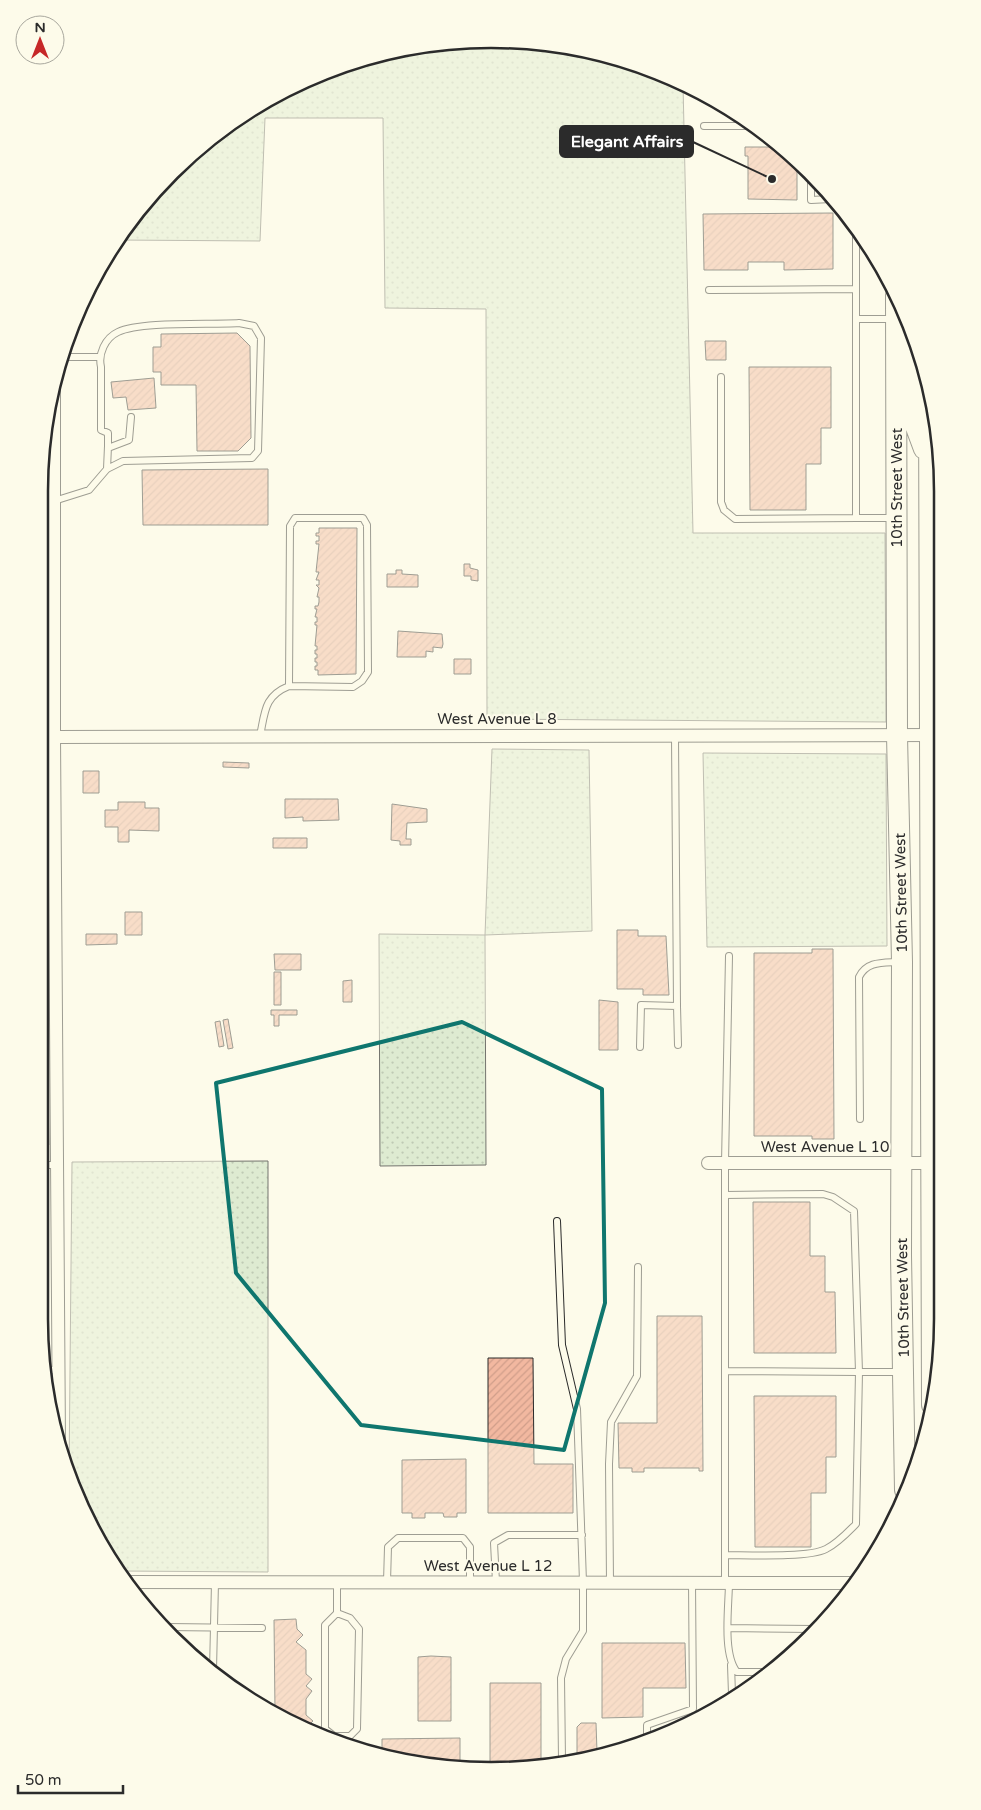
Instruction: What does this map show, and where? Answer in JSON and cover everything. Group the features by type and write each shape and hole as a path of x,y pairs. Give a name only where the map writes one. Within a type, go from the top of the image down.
{"main road":[{"name":"10th Street West","path":"896,312 898,518 897,734 902,962 903,1164 901,1255 905,1476"},
{"path":"896,319 900,322"},
{"path":"912,353 914,422 929,463"},
{"name":"10th Street West","path":"929,427 929,463 934,508"},
{"path":"900,840 913,879 914,932 918,942 934,947"}],"street":[{"path":"54,416 57,1165 53,1370 56,1406"},
{"name":"West Avenue L 8","path":"54,737 934,734"},
{"name":"West Avenue L 10","path":"708,1163 934,1163"},
{"name":"West Avenue L 12","path":"134,1582 846,1583"}],"lane":[{"path":"704,126 742,126"},
{"path":"811,184 811,200 826,200"},
{"path":"856,240 856,518"},
{"path":"709,290 856,289"},
{"path":"856,318 896,319"},
{"path":"54,501 89,490 107,469 123,461 252,458 258,451 261,338 254,326 239,324 142,326 117,332 102,347 99,358 102,367 101,430 108,434 107,469"},
{"path":"69,356 99,358"},
{"path":"721,377 721,502 729,516 735,518 898,518"},
{"path":"108,446 108,448 129,440 131,417"},
{"path":"260,736 266,705 277,691 289,686 353,686 362,681 368,672 367,525 363,518 295,518 290,526 289,686"},
{"path":"675,735 678,1045"},
{"path":"729,956 725,1163 726,1555 732,1691"},
{"path":"860,1119 859,977 862,970 873,963 902,962"},
{"path":"640,1047 641,1005 677,1006"},
{"path":"48,1165 57,1165"},
{"path":"725,1195 823,1194 833,1197 854,1211 859,1372 856,1524 836,1543 824,1550 802,1553 726,1555"},
{"path":"557,1221 562,1345 577,1408 583,1582 583,1631 566,1659 561,1678 562,1757"},
{"path":"610,1582 609,1464 612,1422 637,1376 638,1267"},
{"path":"727,1371 904,1372"},
{"path":"496,1582 494,1542 508,1535 582,1535"},
{"path":"387,1582 388,1547 398,1538 463,1538 470,1547 470,1582"},
{"path":"213,1665 215,1582"},
{"path":"329,1732 325,1729 325,1625 337,1613 337,1582"},
{"path":"647,1734 647,1725 693,1709 692,1582"},
{"path":"337,1613 350,1618 359,1628 357,1729 350,1736 340,1736"},
{"path":"171,1627 262,1628"},
{"path":"729,1628 808,1629"},
{"path":"731,1665 737,1672 759,1672"}],"highlighted area":[{"path":"462,1022 602,1089 605,1303 564,1450 361,1425 236,1273 216,1083"}],"green space":[{"path":"462,48 519,48 577,56 605,63 633,71 683,92 693,533 885,533 886,722 487,719 486,309 385,308 383,118 265,118 260,241 125,240 157,198 177,177 198,157 244,122 295,93 321,81 376,63 433,51"},
{"path":"492,749 589,750 592,931 485,935"},
{"path":"703,753 886,754 887,946 707,947"},
{"path":"379,934 485,935 486,1165 380,1166"},
{"path":"48,1099 49,1145 48,1145"},
{"path":"268,1161 268,1572 126,1571 93,1515 69,1456 72,1162"}],"building":[{"path":"745,147 770,147 783,157 797,170 797,200 748,199 748,156 745,156"},
{"path":"833,213 833,269 784,270 784,262 748,262 748,270 704,270 703,214"},
{"path":"237,333 250,346 251,438 238,451 197,451 196,385 161,385 161,372 153,372 153,347 161,347 161,334"},
{"path":"705,341 726,341 726,360 706,360"},
{"path":"749,367 831,367 831,428 821,428 821,464 806,464 806,510 750,510"},
{"path":"154,378 156,408 128,410 126,397 113,398 111,382"},
{"path":"268,469 268,525 143,525 142,470"},
{"path":"319,528 357,528 356,674 318,675 318,670 315,670 315,666 317,666 315,650 317,650 317,646 315,646 317,625 315,625 315,622 317,622 317,617 315,617 317,609 315,609 315,606 318,606 319,602 319,597 317,597 319,588 316,585 319,585 319,580 316,580 319,572 316,572 319,544 316,544 316,541 319,541 319,536 316,536 316,533 319,533"},
{"path":"464,564 470,564 470,568 478,570 478,581 471,580 471,576 464,576"},
{"path":"396,570 402,570 402,574 418,575 418,587 387,587 387,574 396,574"},
{"path":"398,631 442,634 442,648 433,647 433,652 426,651 426,657 397,657"},
{"path":"454,659 471,659 471,674 454,674"},
{"path":"223,762 249,763 249,768 223,767"},
{"path":"83,771 99,771 99,793 83,793"},
{"path":"285,799 338,799 339,820 303,821 303,817 285,818"},
{"path":"118,802 145,802 145,808 159,808 159,831 129,830 129,842 118,842 118,827 105,827 105,810 118,810"},
{"path":"392,804 427,809 427,822 407,823 406,839 411,839 411,845 400,845 400,841 391,840"},
{"path":"273,838 307,838 307,848 273,848"},
{"path":"125,912 142,912 142,935 125,935"},
{"path":"617,930 638,930 638,936 666,936 669,995 643,995 643,989 617,989"},
{"path":"86,934 117,934 117,944 86,945"},
{"path":"812,949 833,949 834,1139 812,1139 812,1136 754,1136 754,953 812,953"},
{"path":"274,954 301,954 301,970 275,970"},
{"path":"274,972 281,972 281,1005 274,1005"},
{"path":"352,980 352,1002 343,1002 343,981"},
{"path":"599,1000 618,1002 618,1050 599,1050"},
{"path":"271,1010 297,1010 297,1015 279,1015 279,1026 274,1026 274,1015 271,1015"},
{"path":"228,1019 233,1048 228,1049 223,1020"},
{"path":"220,1021 224,1046 219,1047 215,1022"},
{"path":"753,1202 810,1202 810,1256 825,1256 825,1292 835,1292 836,1353 754,1353"},
{"path":"657,1316 702,1316 703,1471 699,1471 699,1468 644,1468 644,1472 632,1472 632,1468 619,1468 618,1423 657,1423"},
{"path":"488,1358 533,1358 534,1464 573,1464 573,1513 488,1513"},
{"path":"754,1396 836,1396 836,1457 826,1457 826,1493 811,1493 811,1547 755,1547"},
{"path":"466,1459 466,1513 457,1513 457,1517 444,1517 443,1513 425,1513 425,1518 412,1518 412,1513 402,1513 402,1460"},
{"path":"296,1619 297,1629 303,1635 296,1642 306,1650 306,1674 312,1679 306,1686 312,1691 306,1699 306,1715 313,1721 310,1724 275,1706 274,1620"},
{"path":"602,1643 685,1643 686,1688 643,1688 643,1717 602,1718"},
{"path":"418,1657 451,1657 451,1721 418,1721"},
{"path":"490,1683 541,1683 541,1760 490,1762"},
{"path":"581,1723 596,1723 597,1749 577,1754 577,1727"},
{"path":"460,1738 460,1762 433,1759 382,1748 382,1739"}],"place":[{"name":"Elegant Affairs","path":"772,179"}]}
